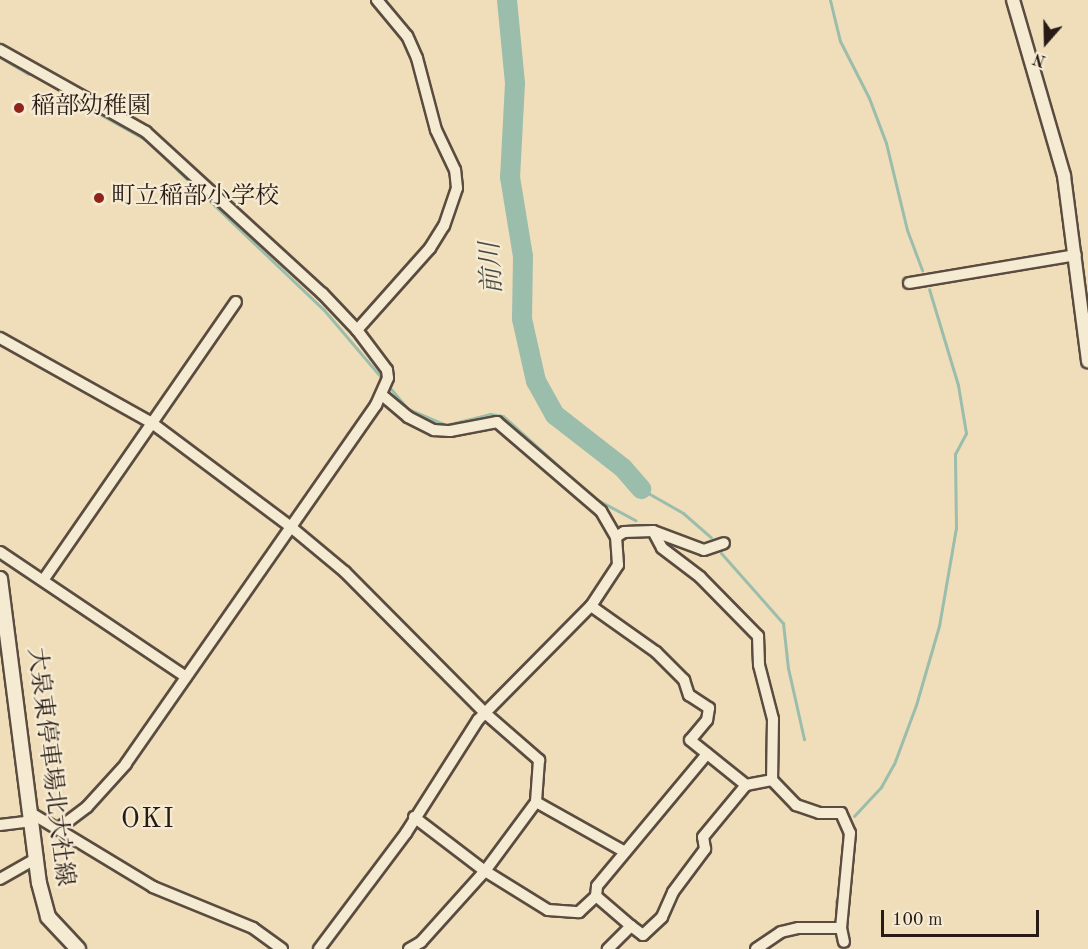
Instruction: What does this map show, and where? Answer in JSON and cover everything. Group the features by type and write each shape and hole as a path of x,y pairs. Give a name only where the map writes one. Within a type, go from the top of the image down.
{"main road":[{"name":"大泉東停車場北大社線","path":"0,579 31,817 48,917 78,949"}],"street":[{"path":"357,330 430,248 444,226 457,189 455,170 436,130 417,58 407,36 377,0"},
{"path":"1012,0 1064,176 1088,362"},
{"path":"0,50 146,132 322,293 357,330 387,370 385,388 126,764 87,807 59,828"},
{"path":"909,283 1076,255"},
{"path":"44,579 236,302"},
{"path":"0,338 152,423 291,527 345,572 484,713 539,760 536,802 485,871 416,947"},
{"path":"319,949 414,817 484,713 591,606 618,565 616,537 601,511 497,422 450,431 434,430 408,417 385,388"},
{"path":"616,537 630,530 653,531 704,550 724,543"},
{"path":"653,531 662,548 700,577 758,636 759,665 773,719 772,780 796,806 819,813 841,813 850,832 841,928 844,942"},
{"path":"0,552 44,579 186,677"},
{"path":"591,606 656,652 684,680 690,695 710,708 707,720 690,740 746,785"},
{"path":"414,817 485,871 548,910 579,912 596,896 597,886 706,754"},
{"path":"596,896 643,935 662,917 673,892 705,849 703,837 746,785 772,780"},
{"path":"536,802 625,852"},
{"path":"0,825 31,817 59,828 153,887 253,928 282,949"},
{"path":"0,879 37,858"},
{"path":"609,949 631,926"},
{"path":"756,949 790,930 841,928"}],"waterway":[{"name":"前川","path":"507,0 515,83 510,177 523,256 522,319 536,381 555,415 623,468 641,489"},
{"path":"830,0 840,41 869,98 886,143 907,230 922,270"},
{"path":"0,57 28,74"},
{"path":"71,98 146,140 324,310 408,409 446,425 490,414 503,416 594,498 635,520"},
{"path":"854,816 881,787 894,764 916,705 939,626 956,528 955,454 966,433 958,385 929,289"},
{"path":"641,489 683,513 711,537"},
{"path":"721,553 783,623 788,668 804,739"},
{"path":"797,923 837,922 836,901"},
{"path":"750,949 779,928"}],"place":[{"name":"稲部幼稚園","path":"19,108"},
{"name":"町立稲部小学校","path":"99,198"}],"district":[{"name":"OKI","path":"148,820"}]}
